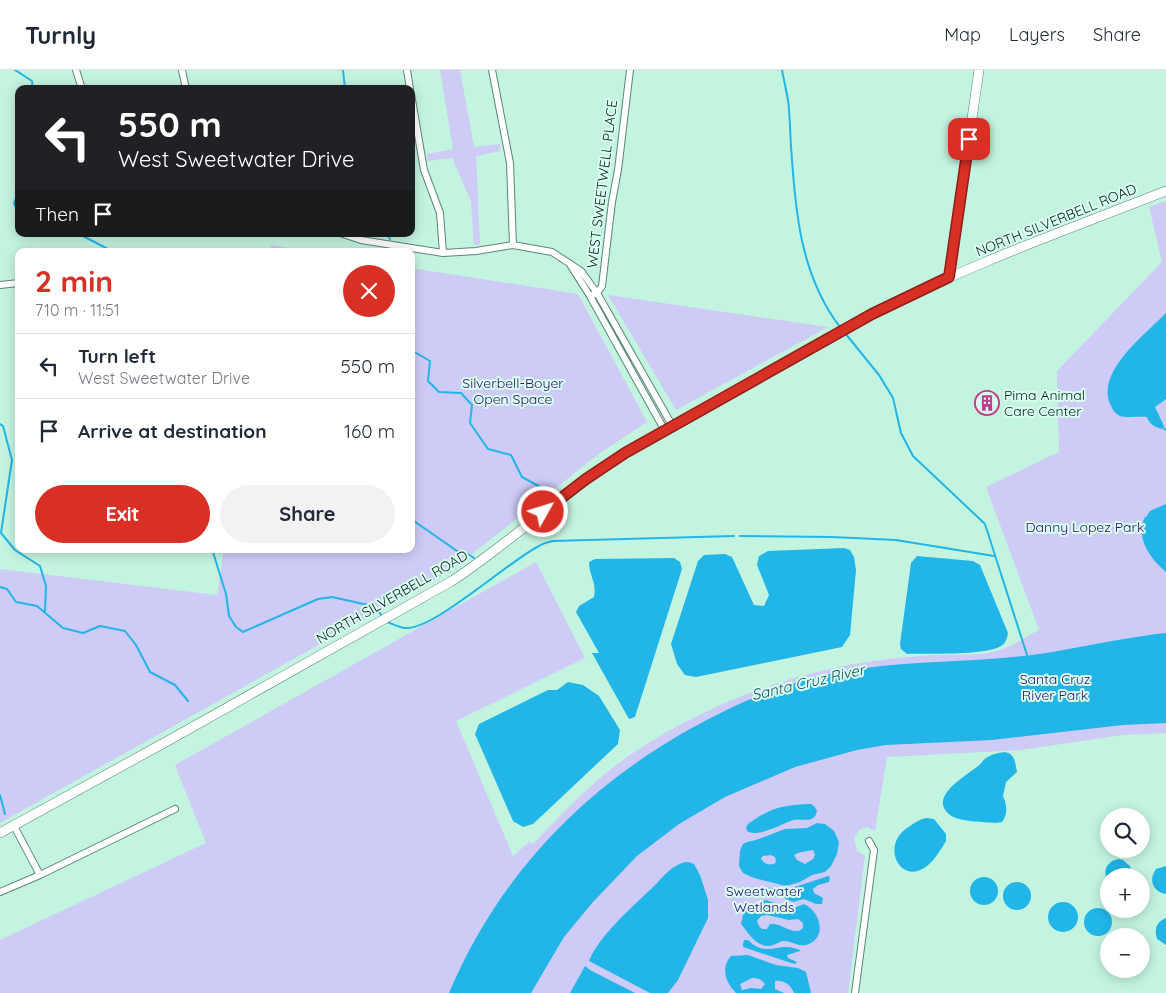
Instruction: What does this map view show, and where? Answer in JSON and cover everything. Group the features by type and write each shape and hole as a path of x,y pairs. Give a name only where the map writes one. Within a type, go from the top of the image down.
{"main road":[{"path":"949,277 979,70"},
{"name":"NORTH SILVERBELL ROAD","path":"0,833 452,581 483,560 599,470 625,453 872,314 949,277 1166,191"}],"street":[{"path":"76,70 81,85"},
{"path":"182,70 185,85"},
{"path":"407,70 409,85"},
{"path":"492,70 510,162 513,245"},
{"name":"WEST SWEETWELL PLACE","path":"597,293 602,286 630,70"},
{"path":"415,117 424,170 440,213 444,253"},
{"path":"352,237 412,248"},
{"path":"415,248 444,253 476,251 513,245 552,252 581,271 597,293 616,326 669,429"},
{"path":"571,265 669,429"},
{"path":"0,285 15,284"},
{"path":"590,296 597,293"},
{"path":"609,330 616,326"},
{"path":"0,892 175,809"},
{"path":"14,826 40,874"},
{"path":"855,993 874,850 869,841"}],"green space":[{"path":"440,70 460,70 474,147 500,144 500,151 476,156 480,244 474,245 471,201 454,163 454,158 428,161 427,154 453,149"},
{"path":"1166,201 1166,733 1123,735 1021,750 887,757 875,831 867,827 859,830 854,838 857,851 865,856 848,993 0,993 0,940 206,843 175,765 536,562 585,658 456,721 513,856 529,842 533,844 604,775 643,746 673,728 739,697 807,674 841,666 905,657 994,652 1012,645 1039,630 986,487 1059,452 1057,371 1162,262 1149,207"},
{"path":"271,245 289,248 270,248"},
{"name":"Silverbell-Boyer Open Space","path":"415,269 578,294 647,422 600,453 449,572 0,823 0,569 217,595 223,553 415,553"},
{"path":"608,295 828,327 676,410"}],"water":[{"path":"1166,313 1166,399 1155,407 1164,426 1162,429 1149,422 1147,417 1125,417 1118,415 1110,404 1108,391 1110,379 1116,366 1136,342"},
{"path":"1166,504 1166,572 1146,547 1143,540 1142,525 1150,511"},
{"path":"844,548 850,550 854,557 856,570 850,635 842,647 696,677 685,675 677,664 671,644 698,561 704,555 725,554 732,557 754,605 764,606 769,595 757,565 759,556 768,551"},
{"path":"917,556 973,561 980,565 1008,633 1003,645 982,651 956,653 907,654 901,649 900,644 911,563"},
{"path":"674,558 680,562 682,569 635,717 629,719 592,653 599,653 576,612 579,606 594,597 595,592 589,562 595,559"},
{"name":"Santa Cruz River","path":"1166,633 1166,723 1123,725 992,740 886,745 857,750 795,767 725,797 679,824 637,856 593,902 564,937 531,993 449,993 469,951 492,911 518,874 547,840 613,780 650,753 723,712 790,684 849,670 1027,656"},
{"path":"568,682 583,685 599,696 620,730 618,744 533,824 523,827 513,821 475,734 479,724 548,690 557,690"},
{"path":"1005,752 1013,757 1017,772 1006,782 1003,796 1006,813 1002,822 972,821 950,815 944,808 943,801 951,788 986,758"},
{"path":"811,804 817,811 811,819 793,820 763,832 751,833 747,831 748,824 771,810 785,806"},
{"path":"934,819 946,834 946,841 935,858 927,866 917,871 909,871 897,861 894,852 896,843 900,834 920,820"},
{"path":"817,823 825,824 834,831 839,842 837,854 831,866 825,872 812,875 800,882 786,886 754,878 743,873 739,866 740,851 743,844 785,829 807,828","holes":["813,850 815,855 813,859 805,864 797,860 794,855","771,855 775,857 776,862 774,864 763,862 761,858 763,856"]},
{"path":"1114,860 1123,860 1130,868 1106,868"},
{"path":"688,862 694,864 700,875 708,900 708,918 678,980 668,993 650,993 589,961 600,942 626,913 672,868"},
{"path":"1166,866 1166,894 1155,888 1152,877 1156,869"},
{"path":"828,876 830,877 829,882 818,885 813,889 814,893 823,898 822,904 816,904 804,899 793,902 782,897 764,895 759,892 763,887 786,890"},
{"path":"984,877 994,881 998,891 994,901 984,905 974,901 970,891 974,881"},
{"path":"1017,882 1027,886 1031,896 1027,906 1017,910 1007,906 1003,896 1007,886"},
{"path":"766,900 791,909 804,904 815,913 820,925 820,932 813,942 806,945 786,941 770,946 760,944 741,924 744,911 752,904","holes":["767,915 789,920 798,919 803,923 803,928 795,931 770,924 767,929 762,929 757,921 761,916"]},
{"path":"1063,902 1069,903 1077,911 1077,923 1069,931 1063,932 1057,931 1049,923 1048,917 1049,911 1057,903"},
{"path":"1100,908 1100,918 1111,918 1111,928 1100,928 1100,936 1092,935 1085,928 1085,916 1092,909"},
{"path":"1166,918 1166,945 1157,939 1156,932 1158,924"},
{"path":"744,940 767,949 793,947 800,951 787,955 788,958 797,962 795,964 791,963 743,947"},
{"path":"748,955 776,965 798,968 806,972 811,993 794,993 787,984 775,981 775,989 784,993 736,993 729,985 725,970 731,956","holes":["752,978 761,980 765,984 761,989 751,988 742,990 740,984"]},
{"path":"585,966 590,970 635,993 570,993"}],"waterway":[{"path":"15,70 32,81 32,85"},
{"path":"343,70 345,85"},
{"path":"782,70 790,117 795,194 802,241 816,286 840,327"},
{"path":"15,201 15,206"},
{"path":"85,237 106,248"},
{"path":"845,333 879,375 893,398 901,433 913,456 985,524 1027,655"},
{"path":"415,352 430,361 428,381 439,392 461,393 472,405 470,423 488,449 511,455 522,477 555,495"},
{"path":"0,424 3,426 12,460 1,533 15,550"},
{"path":"415,522 457,551 465,552 474,558"},
{"path":"387,622 405,628 418,626 452,607 526,554 548,542 734,536"},
{"path":"740,536 896,540 994,556"},
{"path":"20,553 40,566 46,586 45,611"},
{"path":"213,553 226,594 229,616 236,627 243,632 318,599 332,597 368,605 380,613 382,617"},
{"path":"0,587 7,589 16,602 37,606 63,628 83,633 100,626 125,631 136,645 150,672 175,685 188,701"},
{"path":"0,795 5,814"}],"place":[{"name":"Pima Animal Care Center","path":"987,403"}],"route":[{"path":"543,512 586,479 625,453 872,314 949,277 969,139"}],"park label":[{"name":"Danny Lopez Park","path":"1085,527"},
{"name":"Santa Cruz River Park","path":"1055,688"},
{"name":"Sweetwater Wetlands","path":"764,900"}]}
